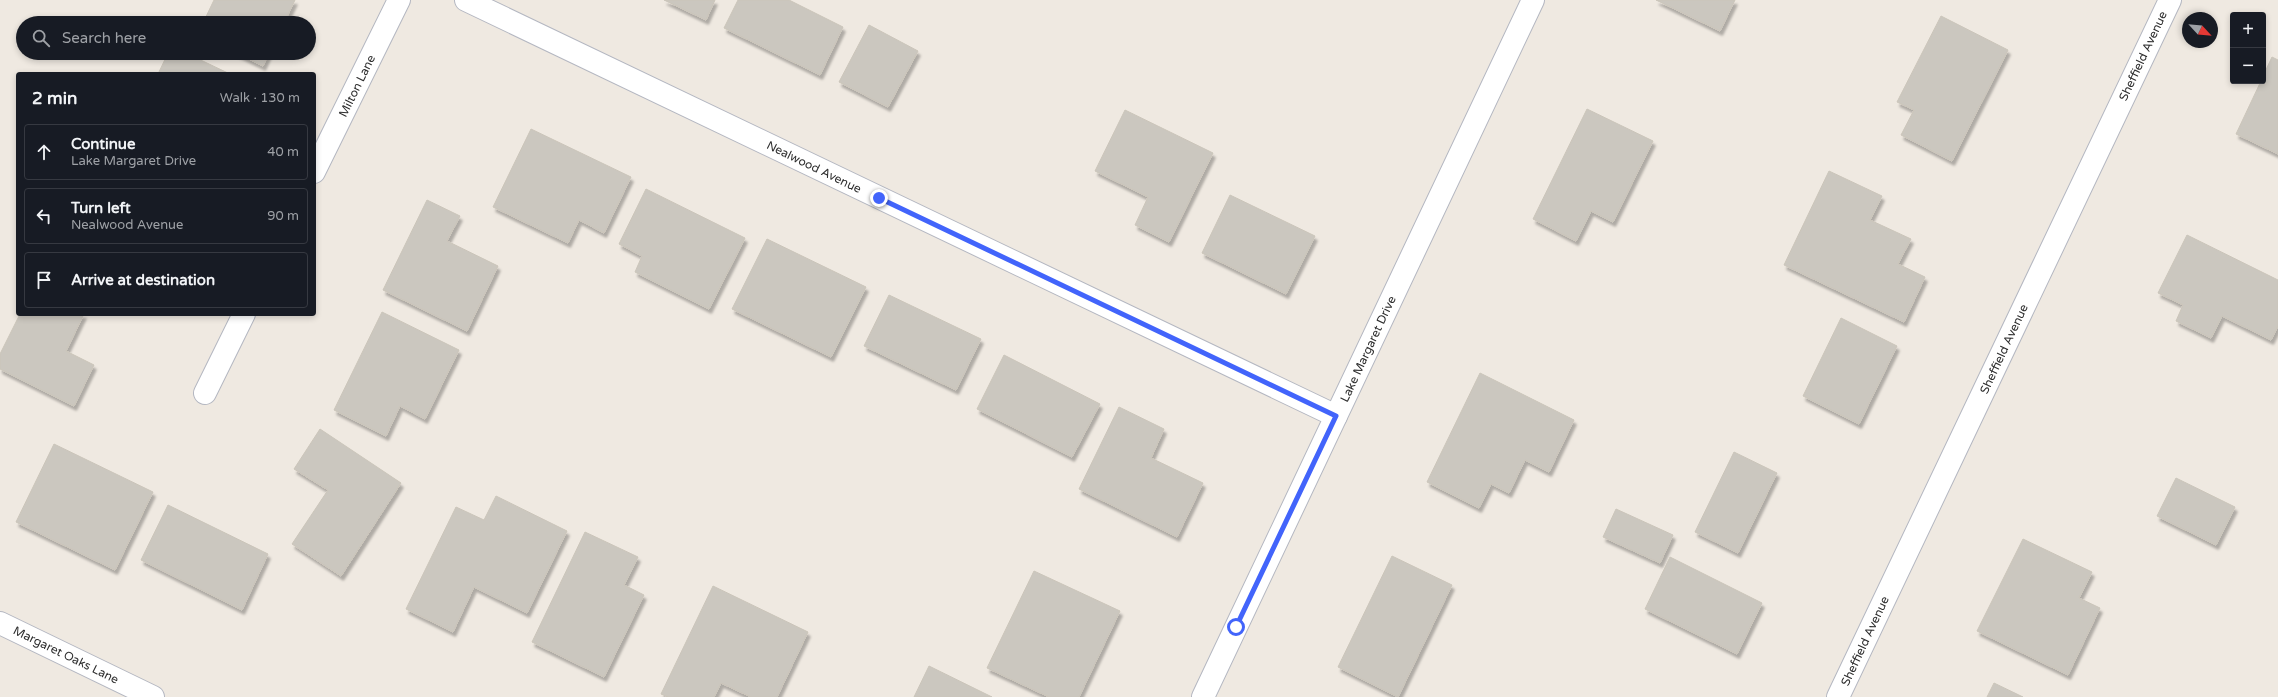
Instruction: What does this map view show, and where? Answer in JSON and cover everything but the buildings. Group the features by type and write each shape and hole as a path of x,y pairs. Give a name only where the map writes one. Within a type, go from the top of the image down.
{"street":[{"name":"Milton Lane","path":"316,168 400,0"},
{"name":"Nealwood Avenue","path":"466,0 1336,416"},
{"name":"Lake Margaret Drive","path":"1203,697 1533,0"},
{"name":"Sheffield Avenue","path":"1838,697 2170,0"},
{"path":"205,393 243,316"},
{"name":"Margaret Oaks Lane","path":"0,623 153,697"}],"route":[{"path":"879,198 1336,416 1236,627"}]}
